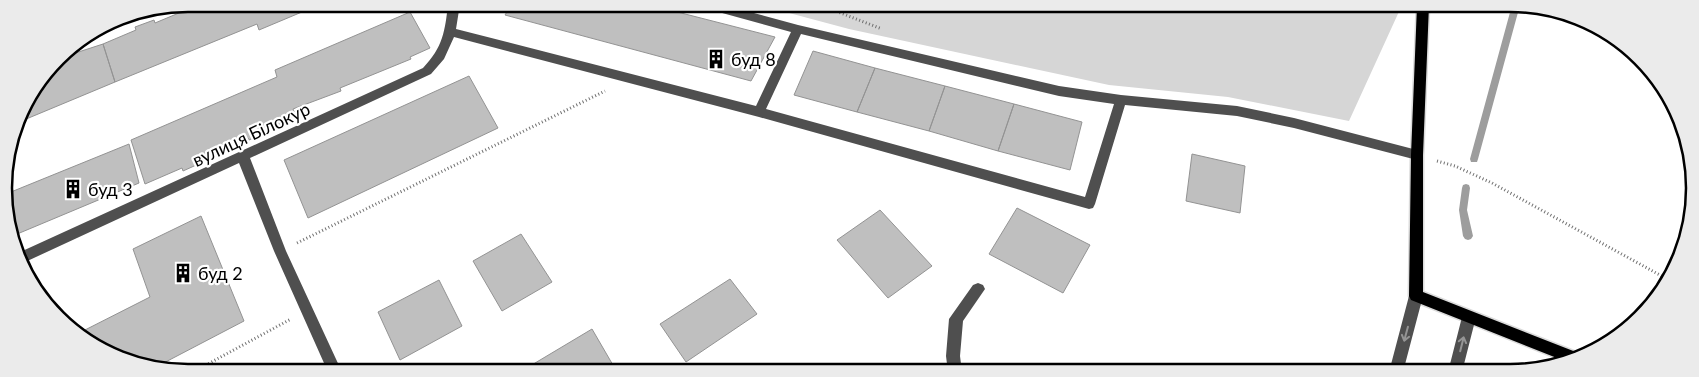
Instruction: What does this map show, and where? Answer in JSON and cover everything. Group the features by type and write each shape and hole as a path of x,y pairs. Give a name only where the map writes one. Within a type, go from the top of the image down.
{"main road":[{"path":"1423,12 1417,155 1416,296 1566,355"}],"street":[{"name":"вулиця Білокур","path":"26,256 427,71 444,52 451,32 453,13"},
{"path":"736,13 1058,91 1121,100 1237,111 1309,126 1417,155"},
{"path":"759,112 798,29"},
{"path":"451,32 759,112 1088,204 1121,100"},
{"path":"243,157 280,252 331,364"},
{"path":"954,364 956,319 978,289"},
{"path":"1398,364 1416,296"},
{"path":"1457,364 1469,317"}],"path":[{"path":"280,252 631,78"},
{"path":"1417,155 1455,166 1492,183 1663,277"},
{"path":"208,364 307,310"}],"shaded area":[{"path":"1399,12 1349,121 1228,97 1109,85 849,29 787,13"}],"building":[{"path":"179,13 300,13 259,30 257,24 115,82 103,44 136,30 135,27 154,20 155,23"},
{"path":"408,13 410,13 430,48 410,57 411,59 340,88 341,91 293,109 296,116 271,128 272,130 249,140 248,138 202,159 203,162 183,171 182,168 145,184 131,140 277,77 275,70"},
{"name":"буд 8","path":"506,13 680,13 775,37 751,81 505,15"},
{"path":"103,44 115,82 27,119 36,100 49,81 76,53"},
{"path":"813,51 875,68 857,112 794,95"},
{"path":"875,68 945,86 929,131 857,112"},
{"path":"469,76 498,128 308,218 284,160"},
{"path":"945,86 1014,104 998,151 929,131"},
{"path":"1014,104 1082,122 1070,170 998,151"},
{"name":"буд 3","path":"129,144 139,183 18,234 12,191"},
{"path":"1192,154 1245,166 1240,213 1186,201"},
{"path":"1017,208 1090,245 1063,293 989,254"},
{"path":"880,210 932,266 888,298 837,240"},
{"name":"буд 2","path":"201,216 244,321 164,363 143,359 100,341 84,330 150,297 133,249"},
{"path":"521,234 552,282 502,311 473,261"},
{"path":"730,279 757,314 686,362 660,324"},
{"path":"439,280 462,326 400,360 378,312"},
{"path":"592,329 612,364 533,364"}],"waterway":[{"path":"1474,159 1514,12"},
{"path":"1466,188 1463,210 1468,236"}],"place":[{"name":"буд 8","path":"716,59"},
{"name":"буд 3","path":"73,189"},
{"name":"буд 2","path":"183,273"}]}
